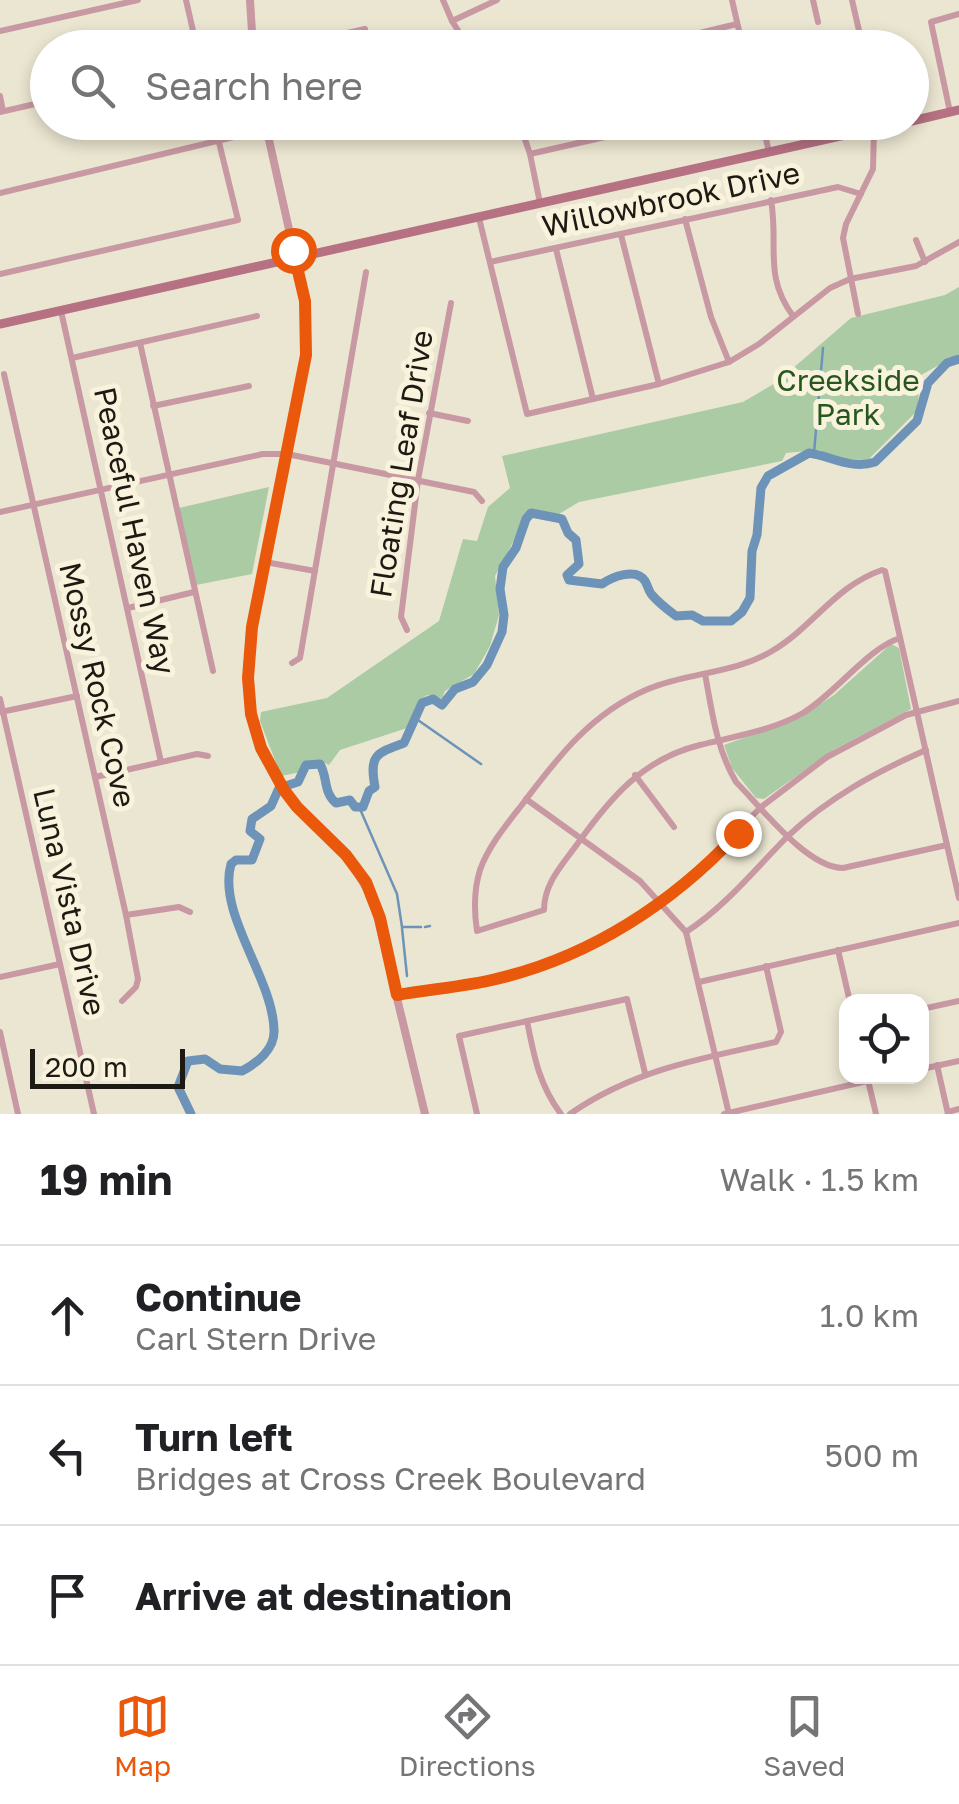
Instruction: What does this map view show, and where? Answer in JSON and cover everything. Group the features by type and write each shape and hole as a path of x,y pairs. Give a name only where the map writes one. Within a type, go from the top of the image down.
{"main road":[{"path":"929,116 955,111"},
{"path":"0,324 820,140"}],"street":[{"path":"0,30 138,0"},
{"path":"186,0 193,30"},
{"path":"250,0 252,30"},
{"path":"444,0 457,30"},
{"path":"452,22 497,0"},
{"path":"732,0 738,30"},
{"path":"813,0 818,22"},
{"path":"852,0 859,30"},
{"path":"955,111 931,22 959,14"},
{"path":"712,30 737,24"},
{"path":"361,30 365,29"},
{"path":"0,96 2,111 30,105"},
{"path":"0,193 225,140"},
{"path":"269,140 305,301 306,355 250,642 248,678 255,731 272,770 297,807 346,855 374,899 424,1114"},
{"path":"525,140 540,204"},
{"path":"530,154 592,140"},
{"path":"766,140 769,152"},
{"path":"858,314 843,238 846,224 874,169 877,140"},
{"path":"0,274 238,220 219,142"},
{"name":"Willowbrook Drive","path":"490,262 838,187 861,194"},
{"path":"771,200 775,285 794,316"},
{"path":"479,218 526,414 658,384 729,362 759,344 813,299 850,279 925,262 959,242"},
{"path":"685,219 711,317 729,362"},
{"path":"621,235 658,384"},
{"path":"916,240 925,262"},
{"path":"556,249 593,400"},
{"path":"292,663 300,658 366,272"},
{"name":"Floating Leaf Drive","path":"407,630 400,618 418,480 451,303"},
{"name":"Peaceful Haven Way","path":"61,311 161,762"},
{"path":"72,358 258,316"},
{"path":"140,343 213,671"},
{"name":"Mossy Rock Cove","path":"4,374 126,915 138,979 122,1001"},
{"path":"153,406 250,386"},
{"path":"428,413 468,421"},
{"path":"0,512 263,454 287,454 418,480 474,492 482,500"},
{"path":"265,562 315,572"},
{"path":"900,638 878,649 839,687 802,713 766,729 664,758 635,776 605,805 548,884 544,910 477,931 476,888 481,868 553,760 592,722 648,689 752,661 771,652 796,634 836,594 885,570 959,898"},
{"path":"128,608 194,592"},
{"path":"705,674 718,741 736,782 813,859 832,868 948,846"},
{"path":"1,712 77,696"},
{"name":"Luna Vista Drive","path":"0,699 94,1114"},
{"path":"398,998 498,979 551,962 609,936 660,903 712,860 761,808 827,756 917,712 959,701"},
{"path":"686,932 747,881 789,835 854,786 926,750"},
{"path":"95,776 197,754 208,756"},
{"path":"635,776 674,827"},
{"path":"526,799 640,881 686,932 727,1114 847,1084"},
{"path":"126,915 179,907 190,912"},
{"path":"699,982 959,922"},
{"path":"838,950 848,994"},
{"path":"0,977 60,964"},
{"path":"570,1114 614,1086 645,1073 776,1042 780,1037 766,966"},
{"path":"477,1114 460,1036 626,999 645,1073"},
{"path":"929,1007 959,1000"},
{"path":"527,1021 537,1071 546,1094 561,1114"},
{"path":"0,1032 4,1069 18,1114"},
{"path":"929,1067 959,1060"},
{"path":"937,1065 948,1113 959,1110"},
{"path":"868,1084 876,1114"}],"green space":[{"name":"Creekside Park","path":"959,287 959,354 921,375 917,411 868,460 837,459 819,450 786,453 782,461 579,502 559,514 530,510 495,576 499,615 490,646 474,674 445,691 442,698 427,695 418,702 407,728 340,750 329,765 319,760 306,761 301,772 281,776 260,721 261,712 327,698 439,621 463,539 477,541 488,507 510,488 502,456 743,402 777,382 851,318 945,295"},
{"path":"269,487 252,574 196,585 179,508"},
{"path":"891,644 899,648 911,709 835,749 764,799 756,798 732,768 724,745 799,718 834,695"}],"waterway":[{"path":"814,453 823,348"},
{"path":"191,1114 178,1087 188,1061 205,1059 220,1069 242,1071 264,1055 274,1037 265,989 238,925 229,883 231,864 252,860 260,839 250,831 252,819 271,806 279,788 298,782 306,765 320,764 329,794 336,803 350,800 355,807 363,807 369,791 375,787 374,762 387,750 404,743 422,703 433,699 442,705 455,689 473,682 487,665 502,632 503,567 531,513 562,519 576,540 579,564 567,575 569,580 602,584 618,576 636,575 645,581 654,598 676,616 731,621 750,598 761,488 768,476 809,453 849,463 875,462 917,421 928,383 947,363 959,359"},
{"path":"415,718 481,764"},
{"path":"360,809 397,894 402,927 421,927"},
{"path":"425,927 430,926"},
{"path":"402,928 407,976"}],"route":[{"path":"293,250 305,301 306,355 252,627 248,657 251,714 261,748 284,790 346,855 366,882 380,918 397,995 498,979 582,949 638,918 685,885 738,833"}]}
